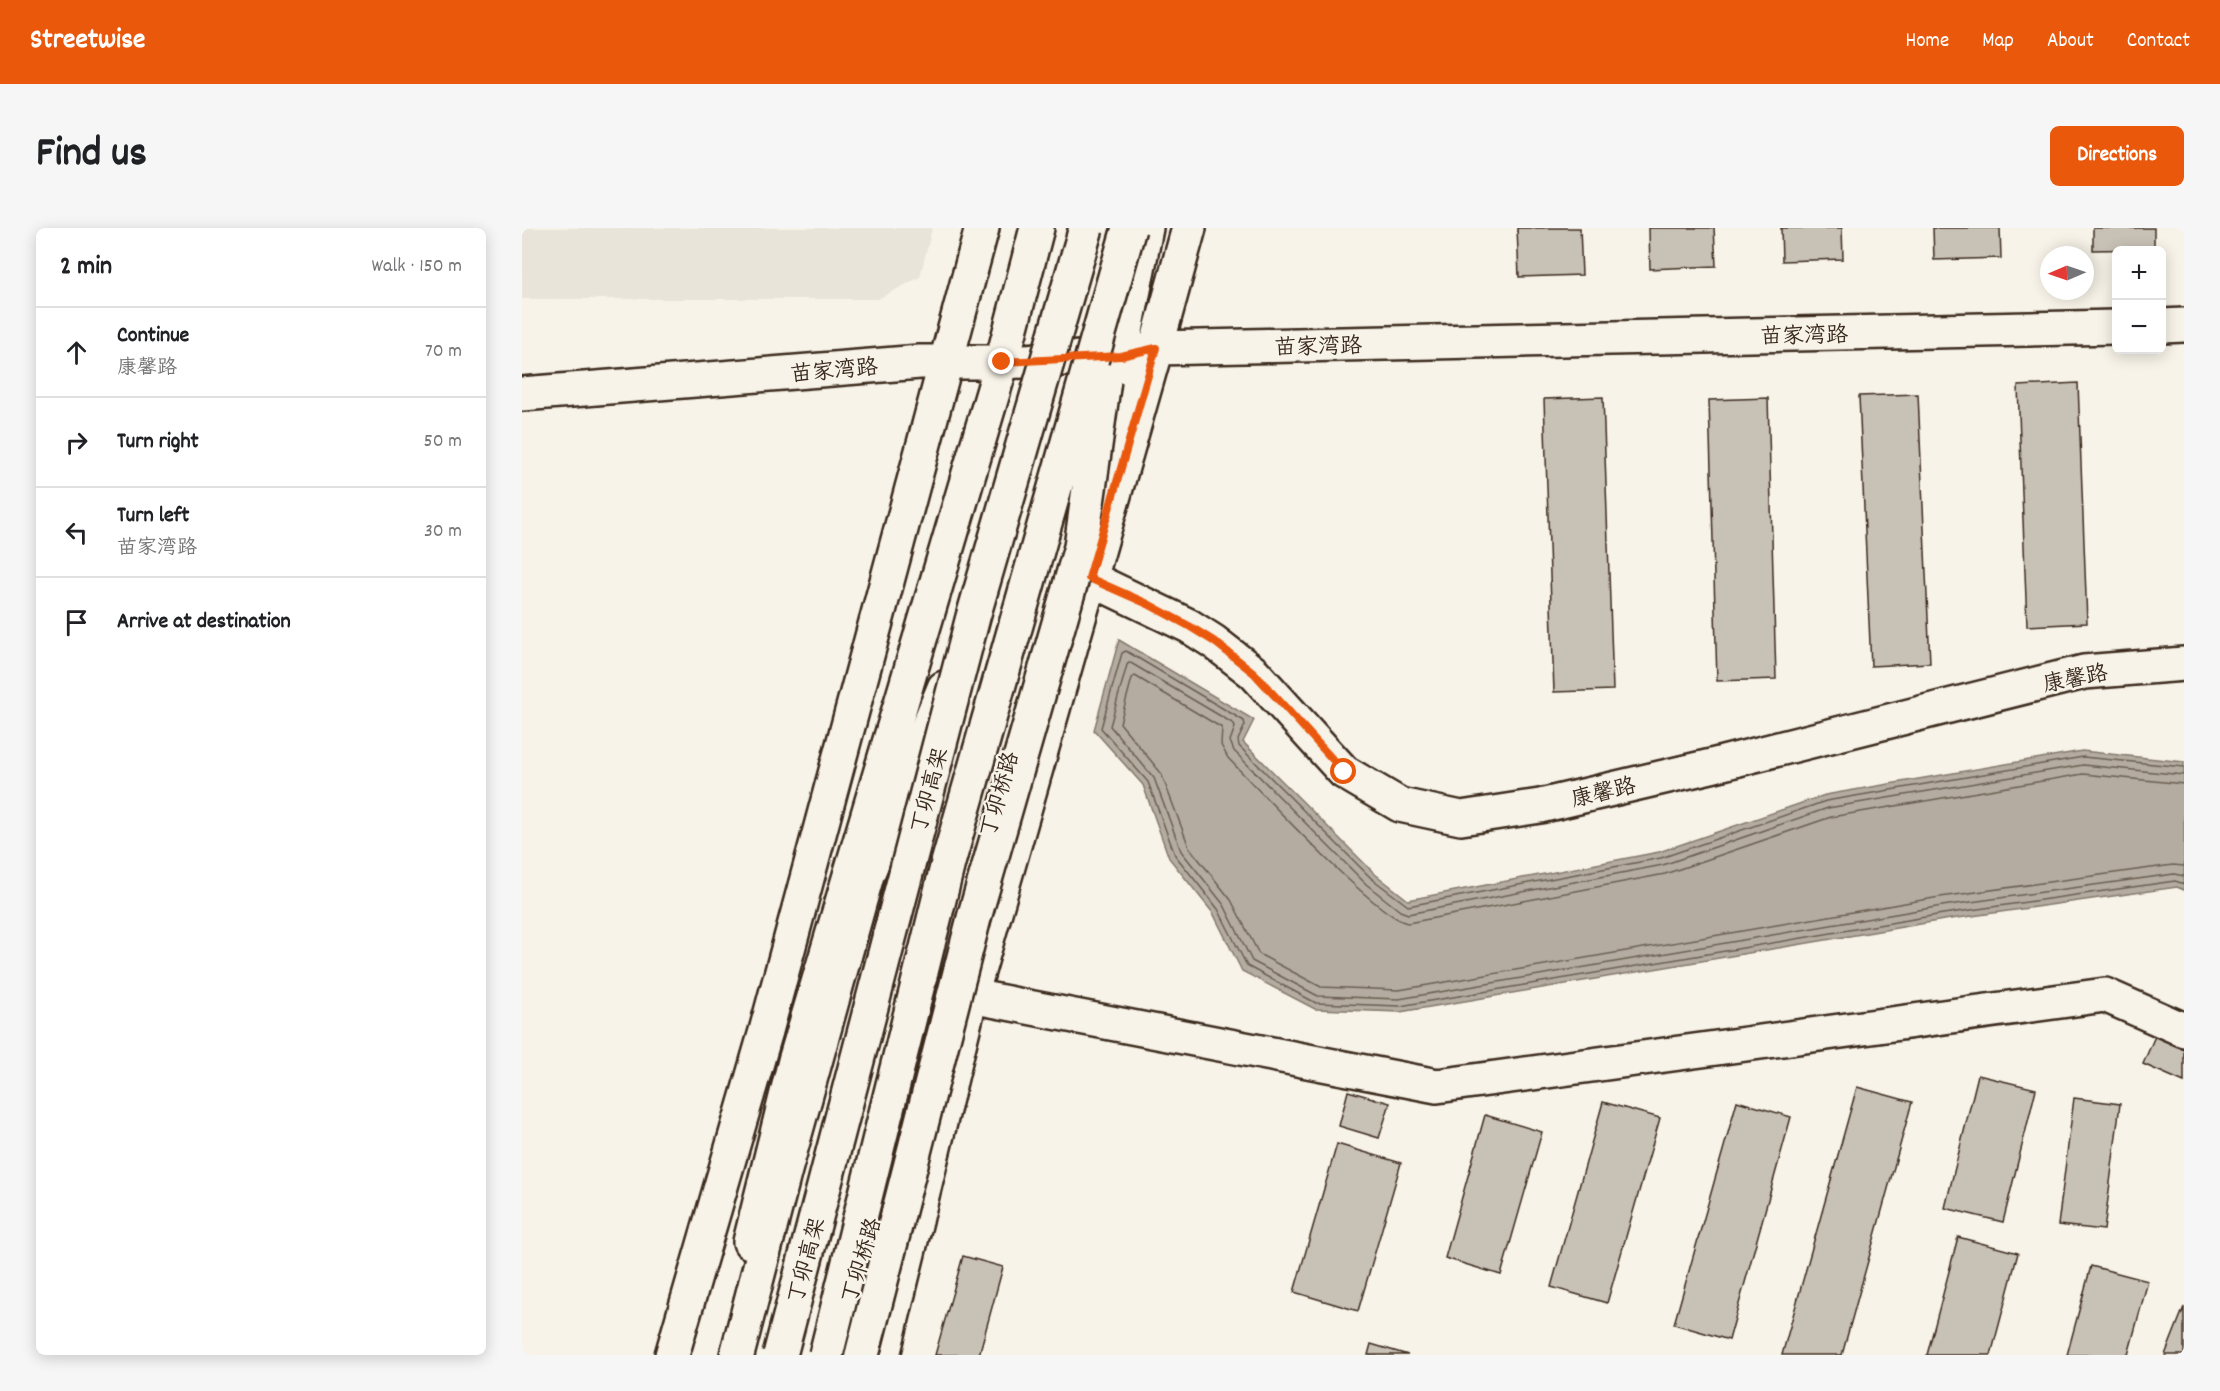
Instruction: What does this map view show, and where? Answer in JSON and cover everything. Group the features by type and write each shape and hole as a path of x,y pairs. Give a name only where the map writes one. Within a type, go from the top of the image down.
{"main road":[{"path":"672,1355 766,1031 982,228"},
{"path":"721,1355 795,1061 1002,362 1037,228"},
{"name":"丁卯高架","path":"780,1355 973,616 1086,228"},
{"name":"丁卯桥路","path":"828,1355 958,991 1121,356 1146,228"},
{"path":"883,1355 958,991 1089,578 1189,228"},
{"path":"862,1355 975,918 1081,547 1125,243"},
{"name":"丁卯高架","path":"828,1355 948,863 1125,243"},
{"path":"2166,326 2184,325"},
{"name":"苗家湾路","path":"522,394 946,361 1002,362 1121,356 1156,348 2112,327"},
{"name":"康馨路","path":"1089,578 1148,604 1215,642 1254,673 1344,772 1400,805 1461,818 1563,801 2084,672 2184,664"},
{"path":"737,1355 785,1170 867,875 973,616"},
{"path":"958,991 1437,1086 2105,995 2184,1030"}],"shaded area":[{"path":"522,228 932,228 920,277 878,299 522,299"}],"water":[{"path":"1119,640 1254,720 1243,742 1375,874 1408,900 1659,852 1825,795 2082,751 2184,762 2184,890 2177,887 1944,920 1400,1012 1315,1009 1242,971 1213,913 1169,858 1143,785 1094,730"}],"building":[{"path":"1517,228 1580,228 1582,275 1519,277"},
{"path":"1649,228 1714,228 1716,266 1650,269"},
{"path":"1781,228 1842,228 1843,259 1782,261"},
{"path":"1933,228 2000,228 2001,258 1934,260"},
{"path":"2093,228 2154,228 2154,246 2112,246 2112,250 2094,250"},
{"path":"2078,383 2087,623 2027,626 2018,386"},
{"path":"1918,394 1930,663 1871,666 1859,396"},
{"path":"1603,397 1613,690 1554,692 1544,399"},
{"path":"1768,398 1776,679 1717,681 1709,400"},
{"path":"2155,1036 2184,1049 2184,1082 2143,1064"},
{"path":"1978,1075 2036,1089 2003,1222 1945,1208"},
{"path":"1857,1087 1912,1102 1842,1355 1782,1355"},
{"path":"1348,1091 1390,1103 1379,1138 1339,1126"},
{"path":"2074,1098 2120,1104 2104,1230 2058,1225"},
{"path":"1737,1101 1791,1117 1729,1340 1674,1324"},
{"path":"1603,1102 1660,1118 1607,1303 1551,1287"},
{"path":"1485,1115 1542,1132 1501,1275 1445,1258"},
{"path":"1337,1144 1401,1163 1358,1311 1294,1292"},
{"path":"1958,1237 2018,1253 1991,1355 1927,1355"},
{"path":"963,1256 1003,1267 979,1355 935,1355"},
{"path":"2091,1266 2148,1281 2128,1355 2067,1355"},
{"path":"2184,1307 2184,1355 2165,1355"},
{"path":"1371,1344 1408,1355 1368,1355"}],"route":[{"path":"1002,362 1121,356 1156,348 1089,578 1148,604 1215,642 1254,673 1344,772"}]}
